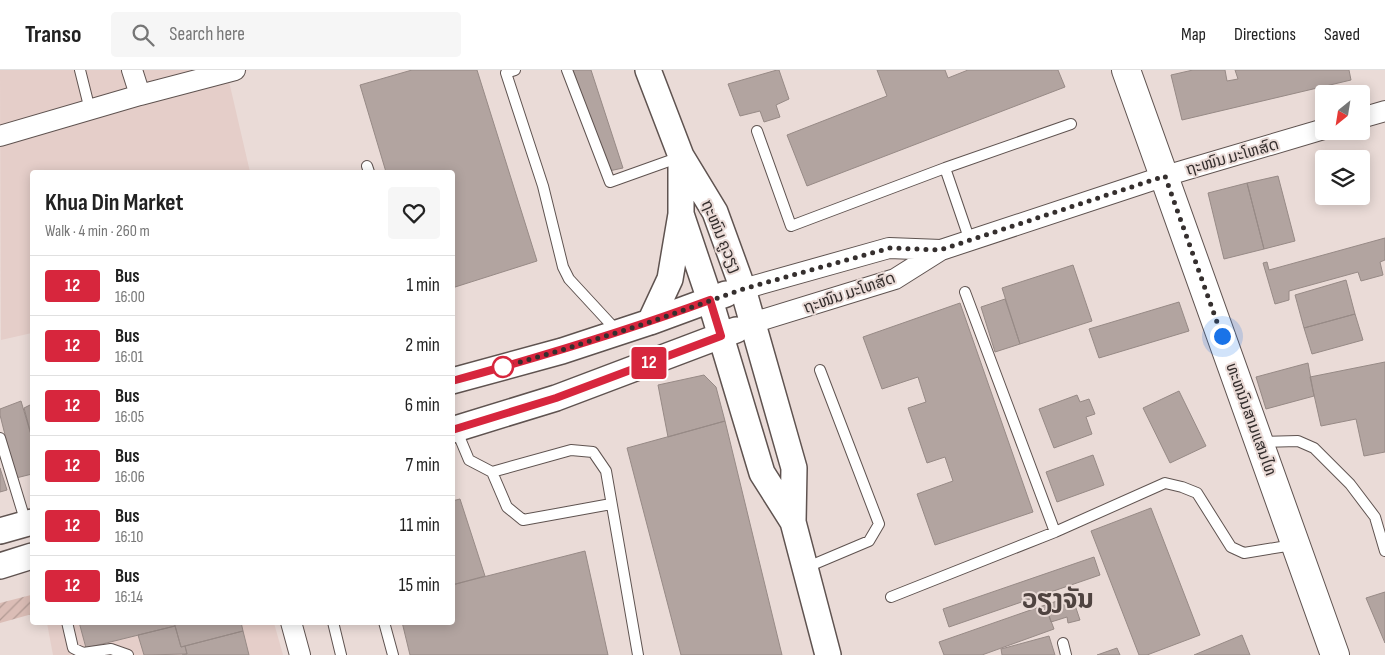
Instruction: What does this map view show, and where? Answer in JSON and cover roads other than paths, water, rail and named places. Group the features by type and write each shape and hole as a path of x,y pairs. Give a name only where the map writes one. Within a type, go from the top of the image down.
{"main road":[{"name":"ທະຫນົນສາມແສນໄທ","path":"1126,70 1335,655"}],"street":[{"path":"132,70 140,95"},
{"path":"0,136 140,95 235,70"},
{"path":"648,70 681,156"},
{"path":"1370,116 1385,112"},
{"name":"ຖະໜົນ ມະໂຫສົດ","path":"752,324 895,278 940,250 1165,176 1315,132"},
{"name":"ຖະໜົນ ຄູວຽງ","path":"681,156 682,214 762,473 793,522"},
{"name":"ຖະໜົນ ຄູວຽງ","path":"681,156 715,212 743,289 794,468 793,522 828,655"},
{"path":"650,322 670,279 673,252 682,214"},
{"name":"ຖະໜົນ ມະໂຫສົດ","path":"743,289 890,248 940,250"},
{"path":"455,380 562,350 650,322 743,289"},
{"path":"455,430 556,398 752,324"},
{"path":"0,531 29,523"},
{"path":"0,566 30,557"},
{"path":"292,625 300,655"}],"lane":[{"path":"80,70 90,110"},
{"path":"515,70 506,73 543,186 563,267 569,279 617,332"},
{"path":"568,70 610,182 681,156"},
{"path":"757,131 791,226 945,168 1072,124"},
{"path":"945,168 970,241"},
{"path":"965,292 1055,532"},
{"path":"805,568 868,541 879,524 820,370"},
{"path":"455,432 468,460 492,472 507,507 523,520 611,504"},
{"path":"0,438 29,523"},
{"path":"1260,442 1298,441 1314,448 1350,484 1375,517 1385,551"},
{"path":"492,472 571,450 592,452 606,471 638,655"},
{"path":"891,597 1055,532 1166,483 1182,487 1197,494 1231,547 1244,553 1296,544"},
{"path":"68,625 73,648 83,653 111,649 128,655"},
{"path":"334,625 341,655"},
{"path":"385,625 393,655"},
{"path":"1063,643 1066,655"}],"district":[{"name":"ວຽງຈັນ","path":"1058,599"}]}
